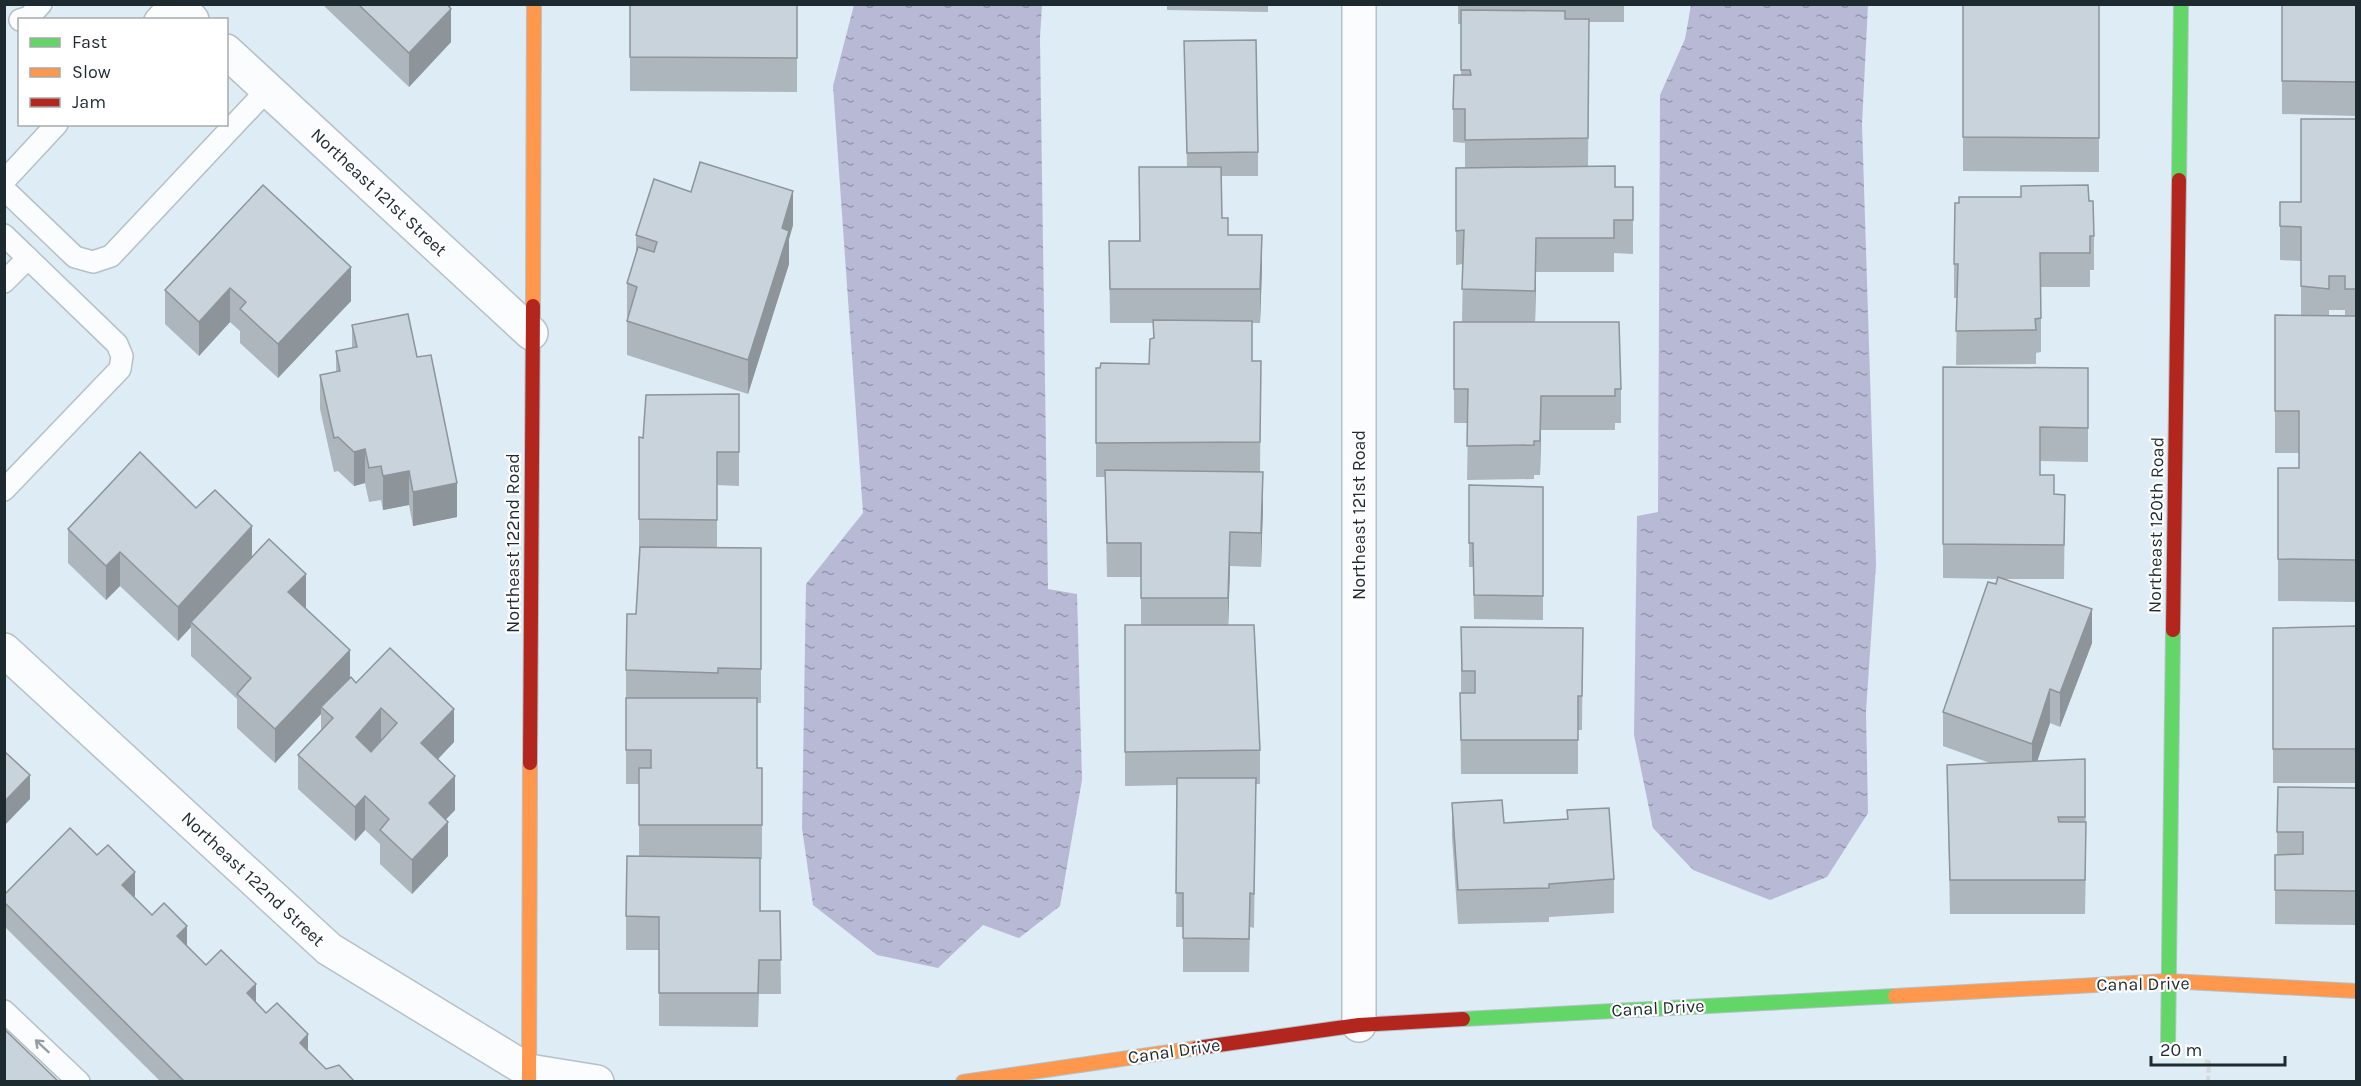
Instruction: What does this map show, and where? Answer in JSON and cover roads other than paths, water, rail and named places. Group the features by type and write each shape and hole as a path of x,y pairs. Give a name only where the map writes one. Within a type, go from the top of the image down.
{"street":[{"path":"176,4 190,18"},
{"name":"Northeast 122nd Road","path":"529,1076 534,4"},
{"name":"Northeast 121st Road","path":"1359,4 1359,1024"},
{"name":"Northeast 120th Road","path":"2168,1046 2181,4"},
{"name":"Northeast 121st Street","path":"228,53 531,333"},
{"name":"Northeast 122nd Street","path":"4,650 329,949 529,1076"},
{"name":"Canal Drive","path":"963,1082 1359,1024 2168,981 2356,991"},
{"path":"529,1076 597,1082"}],"lane":[{"path":"26,18 41,4"},
{"path":"157,18 169,4"},
{"path":"4,189 75,258 93,262 111,256 268,89"},
{"path":"4,181 55,126"},
{"path":"4,235 117,344 122,356 120,369 4,490"},
{"path":"4,282 28,258"},
{"path":"4,1011 80,1082"}],"water":[{"path":"854,5 1042,5 1040,38 1048,589 1077,594 1082,780 1060,906 1019,938 983,925 938,968 877,955 813,905 802,828 806,584 863,513 833,86"},
{"path":"1691,5 1868,5 1862,124 1876,565 1866,711 1868,813 1827,877 1770,900 1693,870 1653,828 1634,735 1637,516 1658,512 1660,95 1685,39"}]}
